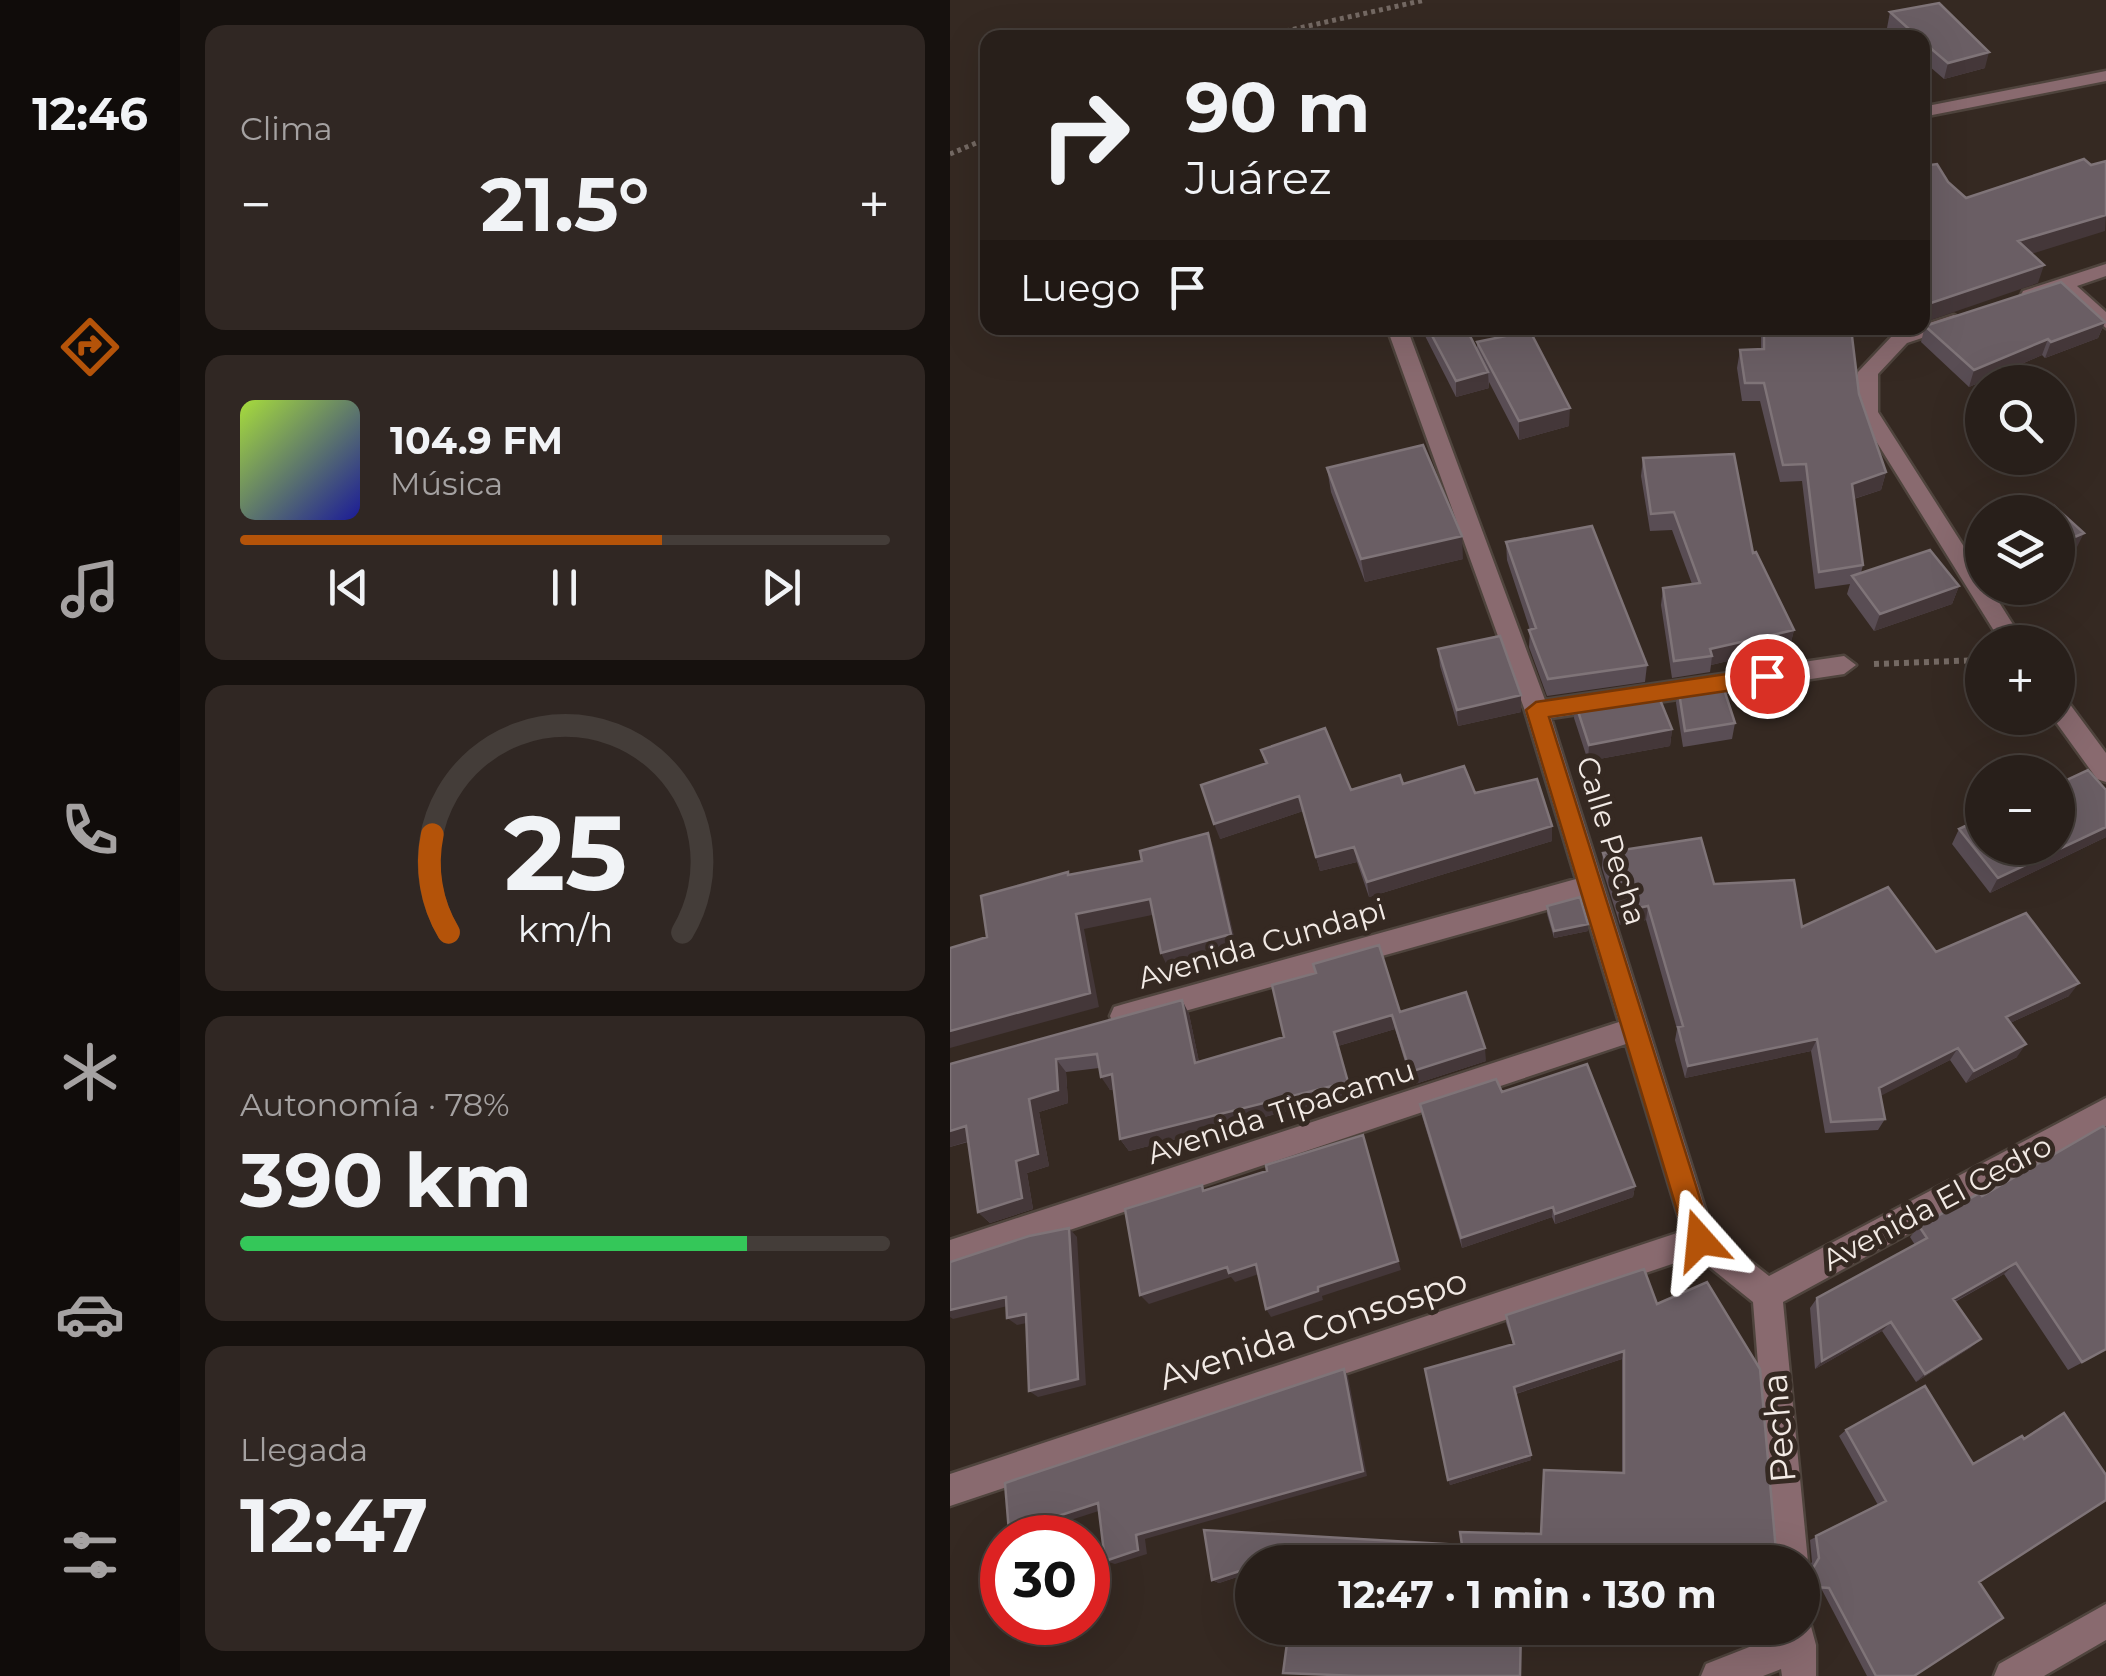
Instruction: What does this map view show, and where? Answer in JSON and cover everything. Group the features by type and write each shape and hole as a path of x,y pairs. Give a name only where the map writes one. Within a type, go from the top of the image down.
{"street":[{"path":"1930,110 2106,76"},
{"path":"2010,302 2106,270"},
{"path":"2064,284 2106,322"},
{"path":"1930,329 1973,314"},
{"name":"Calle Pecha","path":"1400,335 1536,710 1700,1240"},
{"path":"1912,335 1900,339 1868,372 1868,412 2002,625"},
{"path":"1536,710 1844,665"},
{"path":"2075,729 2106,772"},
{"name":"Avenida Cundapi","path":"1101,1023 1591,886"},
{"name":"Avenida Tipacamu","path":"950,1256 1632,1030"},
{"name":"Avenida El Cedro","path":"1768,1294 2106,1111"},
{"path":"1700,1240 1768,1294"},
{"name":"Avenida Consospo","path":"950,1490 1700,1240"},
{"name":"Pecha","path":"1768,1294 1790,1545"},
{"path":"2011,1676 2106,1621"},
{"path":"1718,1676 1798,1649"}],"path":[{"path":"1290,30 1425,0"},
{"path":"950,154 980,141"},
{"path":"1844,665 1965,661"}],"building":[{"path":"1939,3 1989,52 1948,63 1930,48 1930,30 1910,30 1890,12"},
{"path":"2084,159 2091,165 2106,161 2106,215 2018,241 2044,265 1930,303 1930,165 1937,164 1948,182 1966,198"},
{"path":"2061,282 2105,322 2051,342 2048,339 1986,365 1968,365 1930,330 1930,324"},
{"path":"1432,335 1470,335 1488,372 1456,381"},
{"path":"1532,335 1570,408 1519,421 1477,342"},
{"path":"1764,335 1852,335 1859,394 1886,472 1852,484 1863,565 1819,572 1806,464 1783,465 1764,383 1745,383 1740,350 1764,349"},
{"path":"1423,445 1462,536 1361,559 1327,468"},
{"path":"1734,454 1753,553 1756,552 1794,630 1710,649 1712,656 1674,661 1663,588 1700,583 1674,512 1651,514 1643,458"},
{"path":"1592,526 1647,665 1548,679 1529,630 1536,628 1506,542"},
{"path":"1930,550 1959,586 1880,614 1852,576"},
{"path":"1500,636 1521,695 1457,710 1438,649"},
{"path":"1721,680 1735,723 1685,731 1678,686"},
{"path":"1656,690 1672,729 1589,745 1575,702"},
{"path":"1325,728 1351,790 1400,775 1403,784 1464,766 1475,793 1537,779 1552,826 1367,882 1354,847 1316,857 1299,796 1214,824 1201,785 1267,763 1261,750"},
{"path":"2088,770 2106,790 2106,827 2075,842 2075,776"},
{"path":"1208,833 1231,934 1161,953 1150,899 1076,914 1090,993 950,1031 950,948 987,937 981,896 1068,872 1142,861 1140,851"},
{"path":"1701,838 1714,884 1794,880 1802,927 1888,887 1936,952 2026,913 2079,983 2006,1017 2026,1044 1974,1071 1958,1048 1879,1088 1885,1119 1831,1122 1817,1039 1688,1066 1678,1027 1683,1026 1648,906 1622,911 1603,853"},
{"path":"1988,865 2026,865 1998,878"},
{"path":"1580,897 1588,924 1554,931 1547,906"},
{"path":"1379,945 1400,1012 1466,992 1485,1048 1410,1072 1392,1015 1334,1032 1348,1082 1120,1139 1112,1074 1101,1077 1097,1054 1056,1059 1058,1090 1029,1099 1038,1154 1016,1161 1022,1198 978,1212 966,1126 950,1131 950,1064 1182,1000 1195,1063 1284,1037 1272,985 1316,973 1313,964"},
{"path":"1587,1064 1635,1186 1555,1214 1553,1207 1461,1238 1420,1104 1496,1079 1502,1092"},
{"path":"2103,1126 2106,1349 2082,1362 2016,1263 1953,1299 1981,1339 1925,1374 1891,1322 1822,1361 1817,1298 1927,1238 1919,1226 1980,1193 1982,1196"},
{"path":"1363,1135 1398,1261 1266,1309 1256,1264 1229,1273 1227,1267 1140,1295 1125,1209 1202,1185 1203,1191 1267,1171 1266,1165"},
{"path":"1069,1228 1078,1379 1029,1391 1026,1314 1007,1318 1006,1297 950,1310 950,1262 1029,1236"},
{"path":"1644,1269 1657,1304 1707,1282 1760,1369 1776,1545 1462,1545 1460,1532 1541,1534 1544,1470 1624,1473 1624,1351 1514,1387 1531,1455 1448,1480 1425,1369 1514,1344 1506,1315"},
{"path":"1344,1369 1363,1471 1136,1535 1138,1550 1110,1559 1110,1515 1099,1515 1098,1503 1061,1515 1008,1515 1005,1483"},
{"path":"1925,1386 1973,1464 2022,1436 2024,1439 2064,1413 2106,1475 2106,1500 1979,1582 2003,1618 1914,1676 1876,1676 1829,1588 1820,1587 1820,1545 1816,1536 1886,1501 1846,1430"},
{"path":"1204,1530 1462,1545 1235,1545 1235,1573 1212,1580"},
{"path":"1287,1645 1521,1645 1520,1676 1283,1673"}],"route":[{"path":"1700,1240 1536,710 1767,676"}]}
